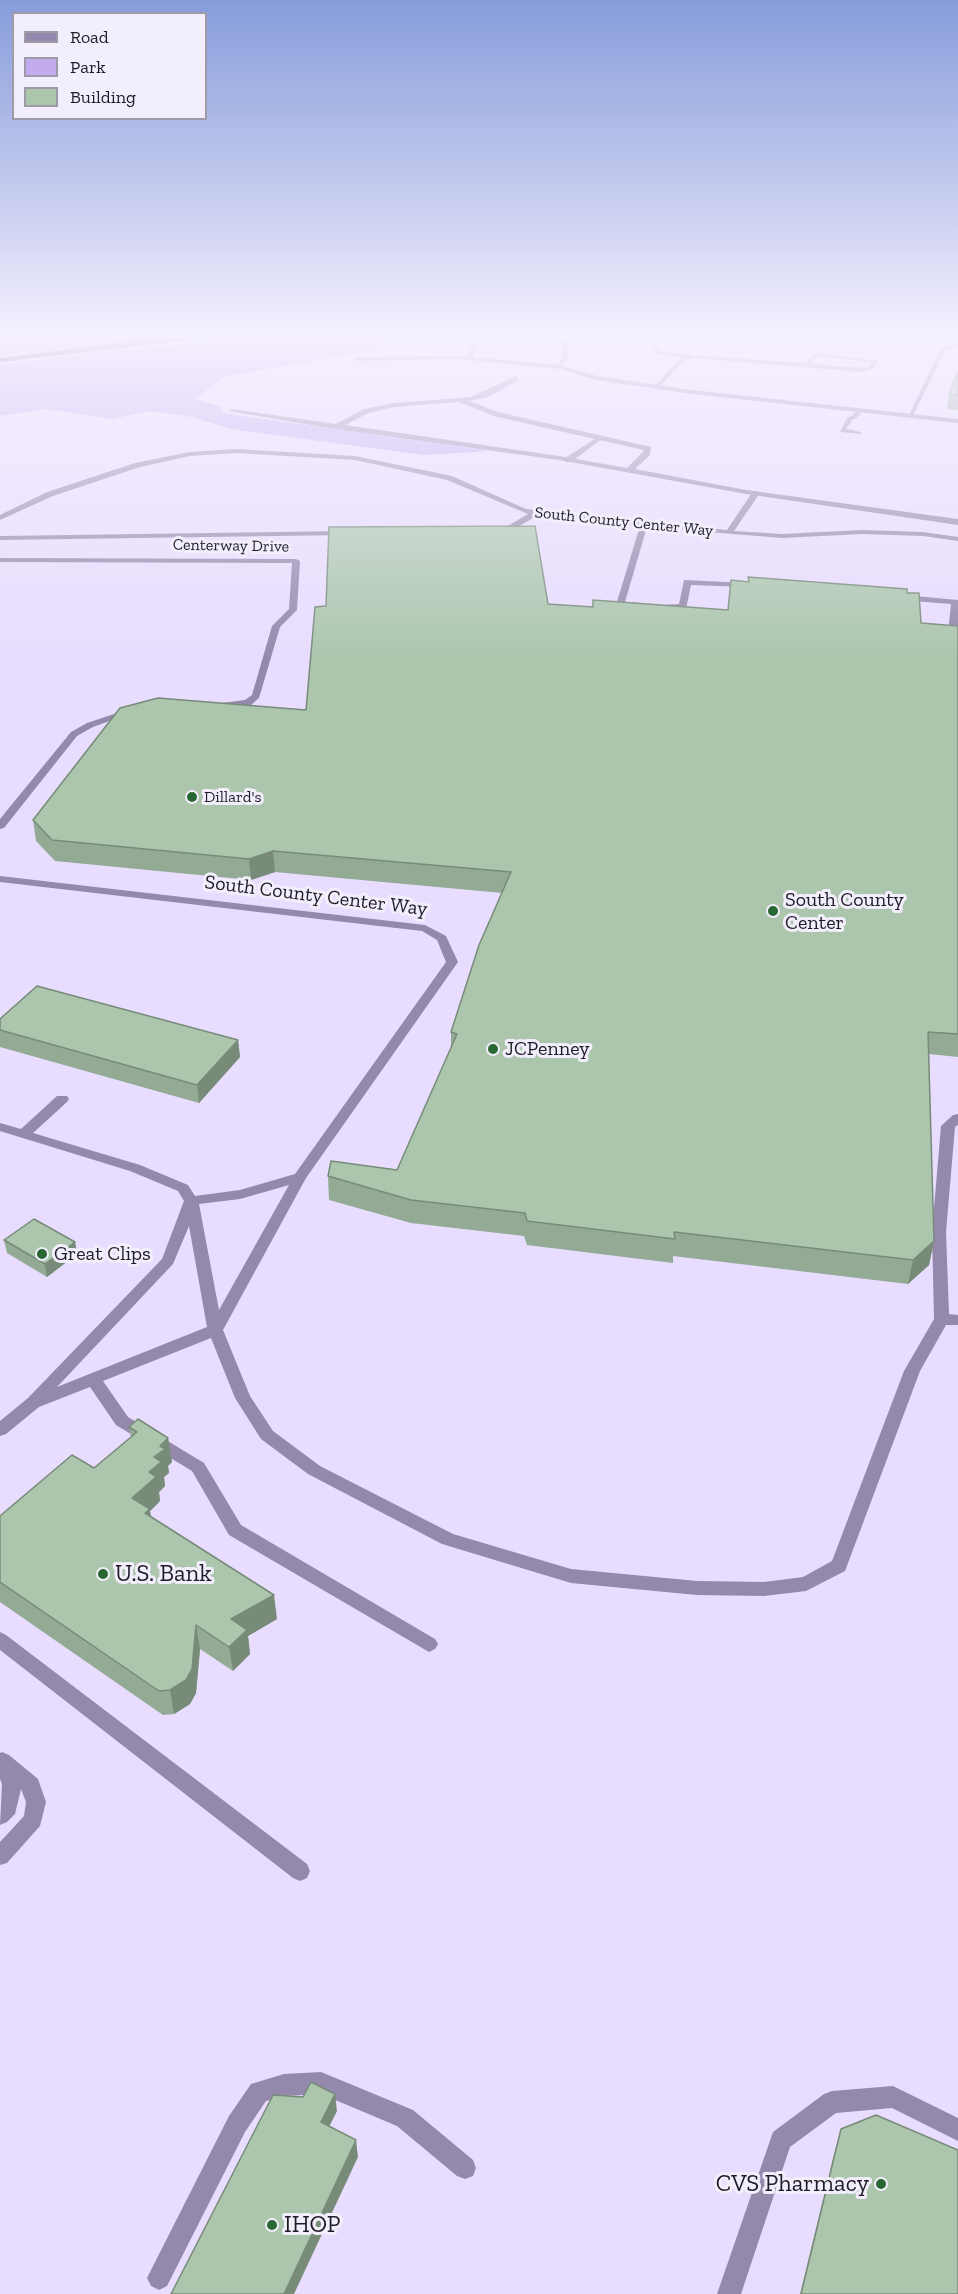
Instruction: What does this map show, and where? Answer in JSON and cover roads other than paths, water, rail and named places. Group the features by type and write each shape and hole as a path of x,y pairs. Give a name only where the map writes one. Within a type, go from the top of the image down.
{"street":[{"path":"455,444 630,470 756,493 958,522"},
{"path":"626,444 648,449 647,453 630,470"}],"lane":[{"path":"568,460 591,444"},
{"name":"South County Center Way","path":"0,518 50,494 138,465 190,454 236,451 355,458 416,469 449,478 504,504 535,513 729,533 782,536 862,532 923,534 958,539"},
{"name":"South County Center Way","path":"729,533 756,493"},
{"path":"483,532 508,529 535,513"},
{"path":"641,606 620,605 644,525"},
{"path":"0,538 356,533"},
{"name":"Centerway Drive","path":"0,560 296,561 293,610 276,626 256,696 248,703 213,705"},
{"path":"651,606 683,607 687,582 760,586"},
{"path":"897,597 956,602 952,633 958,633"},
{"path":"0,826 74,734 90,725 143,707"},
{"name":"South County Center Way","path":"0,879 425,928 442,938 452,962 300,1177"},
{"path":"23,1135 62,1099"},
{"path":"0,1127 135,1168 183,1188 191,1201 215,1330 243,1398 267,1435 314,1470 448,1539 571,1576 697,1588 764,1589 807,1584 839,1566 912,1371 950,1319 939,1232 948,1126 958,1118"},
{"path":"191,1201 240,1194 300,1177"},
{"path":"34,1402 215,1330 300,1177"},
{"path":"0,1431 34,1402 168,1261 191,1201"},
{"path":"94,1380 122,1421 198,1467 235,1530 429,1644"},
{"path":"0,1640 300,1871"},
{"path":"0,1816 8,1808 12,1784 1,1761"},
{"path":"0,1856 33,1820 36,1802 31,1785 1,1761"},
{"path":"159,2278 237,2124 259,2092 284,2085 321,2083 405,2118 465,2168"},
{"path":"729,2294 781,2140 832,2102 893,2097 958,2130"}],"place":[{"name":"Dillard's","path":"192,797"},
{"name":"South County Center","path":"773,911"},
{"name":"JCPenney","path":"493,1049"},
{"name":"Great Clips","path":"42,1254"},
{"name":"U.S. Bank","path":"103,1574"},
{"name":"CVS Pharmacy","path":"881,2184"},
{"name":"IHOP","path":"272,2225"}]}
